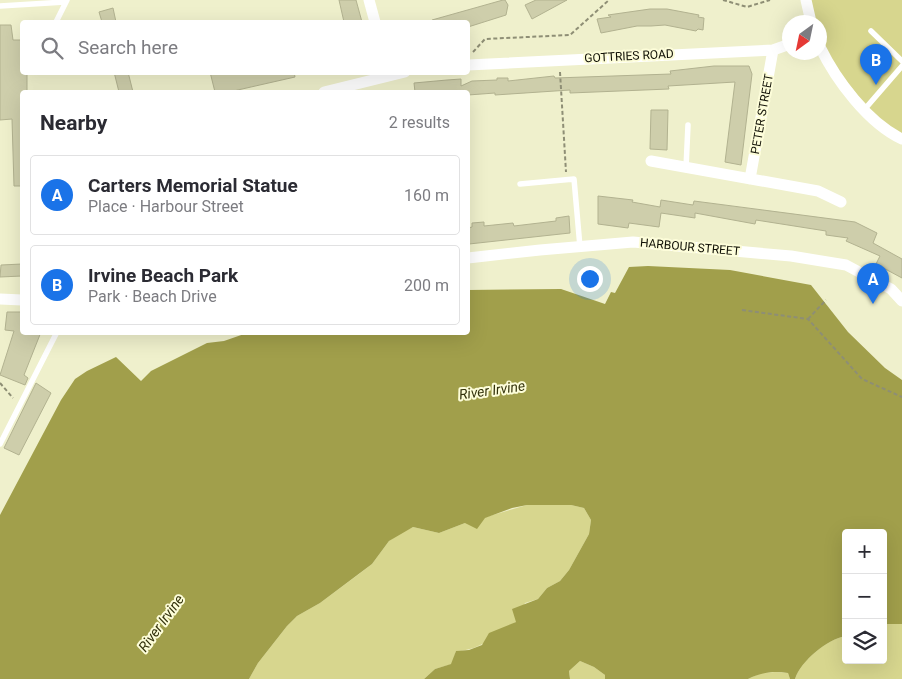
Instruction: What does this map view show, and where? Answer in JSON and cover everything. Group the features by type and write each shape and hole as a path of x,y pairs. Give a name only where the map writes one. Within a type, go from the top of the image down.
{"street":[{"path":"370,0 375,20"},
{"path":"806,0 809,15"},
{"name":"GOTTRIES ROAD","path":"470,60 559,60 773,50 782,47"},
{"name":"PETER STREET","path":"750,179 773,50"},
{"path":"827,59 840,82 864,110 902,139"},
{"path":"331,90 385,75"},
{"path":"651,161 818,191 841,202"},
{"name":"HARBOUR STREET","path":"470,258 633,242 791,256 846,265 890,289 902,301"},
{"path":"0,299 20,300"}],"lane":[{"path":"0,6 66,1 57,20"},
{"path":"871,31 902,61"},
{"path":"864,110 902,66"},
{"path":"686,168 688,125"},
{"path":"520,184 574,178 580,246"},
{"path":"0,444 55,335"}],"path":[{"path":"470,59 485,39 570,35 609,0"},
{"path":"724,0 747,7 770,0"},
{"path":"559,60 567,179"},
{"path":"808,319 826,300"},
{"path":"742,310 808,319 862,379 902,396"},
{"path":"0,383 18,403"}],"shaded area":[{"path":"806,0 902,0 902,139 879,123 827,56 827,15 811,15"},
{"path":"527,505 571,505 584,508 591,520 589,534 569,570 560,581 547,588 538,599 525,603 516,622 482,644 466,650 456,651 452,664 435,669 424,679 249,679 258,663 297,616 320,603 372,564 389,541 400,533 413,527 439,533 465,523"},
{"path":"887,624 902,624 902,679 795,679 809,658 823,646 842,637 842,664 887,664"},
{"path":"580,661 594,667 605,675 605,679 570,679 569,671"},
{"path":"761,673 788,673 790,679 748,679"}],"water":[{"name":"River Irvine","path":"648,266 730,270 811,285 848,332 885,368 902,380 902,624 887,624 887,529 842,529 842,637 823,646 809,658 795,679 790,679 788,673 777,672 763,673 748,679 605,679 605,675 594,667 580,661 569,671 570,679 424,679 435,669 451,664 456,651 469,650 482,645 489,633 516,622 512,609 538,599 547,588 560,581 569,570 589,534 591,520 584,508 571,505 527,505 512,508 485,518 477,529 465,523 439,533 413,527 389,541 372,564 320,603 297,616 258,663 249,679 0,679 0,515 61,400 75,379 87,371 116,357 141,381 151,371 207,343 224,341 241,335 470,335 470,290 561,289 605,304 611,292 615,293 629,267"}],"building":[{"path":"339,0 356,0 361,20 344,20"},
{"path":"503,0 508,5 506,15 470,26 470,20 432,20"},
{"path":"536,0 567,0 532,19 525,5"},
{"path":"113,8 116,20 101,20 99,12"},
{"path":"650,9 667,9 699,15 698,17 704,18 703,30 698,29 696,31 665,25 637,26 601,33 597,19 611,17 608,15"},
{"path":"0,25 11,25 13,40 20,40 20,75 27,75 27,90 20,90 20,186 14,186 12,119 0,120"},
{"path":"714,66 749,66 752,74 741,165 725,162 735,82 668,86 669,89 570,93 570,90 495,95 495,93 470,95 470,90 415,90 414,83 461,79 461,86 472,81 497,80 497,78 508,78 508,81 554,76 555,78 671,74 670,71"},
{"path":"115,75 129,75 132,90 118,90"},
{"path":"211,75 295,75 295,77 238,90 214,90"},
{"path":"651,110 668,110 667,150 650,149"},
{"path":"598,196 633,200 632,202 660,207 661,200 693,205 694,201 855,222 877,233 873,243 902,259 902,278 876,264 880,256 846,241 848,238 826,235 826,231 756,220 755,224 695,213 695,218 661,213 659,227 629,223 628,228 598,224"},
{"path":"569,216 570,233 470,244 470,228 472,227 472,223 484,222 484,226 513,223 514,226 556,221 556,218"},
{"path":"20,264 20,276 0,277 1,265"},
{"path":"7,312 20,312 20,335 40,335 24,375 28,378 25,385 0,375 14,331 5,330"},
{"path":"36,383 51,393 19,455 4,448"}],"place":[{"name":"Irvine Beach Park","path":"876,85"},
{"name":"Carters Memorial Statue","path":"873,304"}]}
